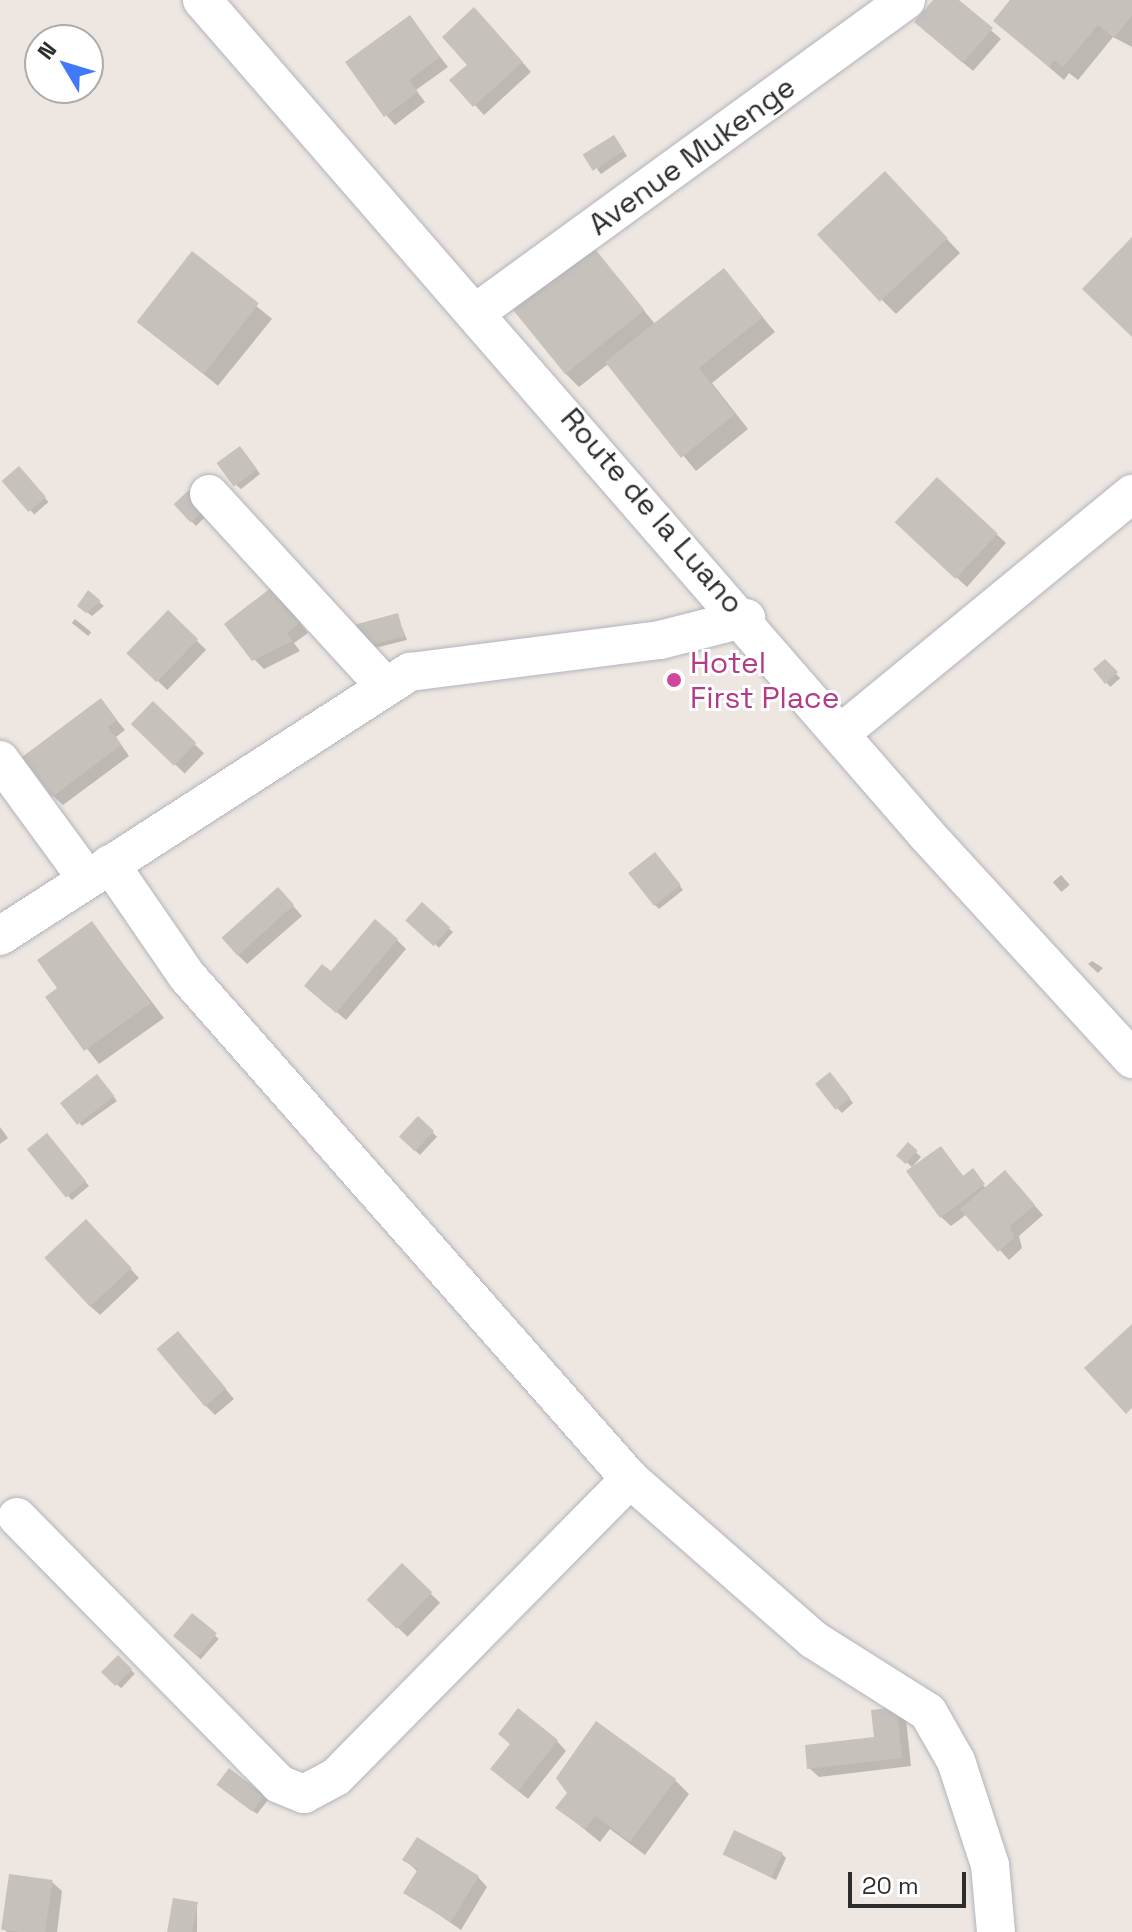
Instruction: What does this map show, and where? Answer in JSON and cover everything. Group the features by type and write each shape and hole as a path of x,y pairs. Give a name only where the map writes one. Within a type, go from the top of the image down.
{"street":[{"name":"Route de la Luano","path":"202,0 746,618 841,733 1132,1059"},
{"name":"Avenue Mukenge","path":"478,311 906,0"},
{"path":"209,494 384,685"},
{"path":"841,733 1132,494"},
{"path":"0,936 384,685 440,666 660,640 746,618"},
{"path":"0,760 630,1479 814,1640 928,1712 956,1761 990,1865 996,1932"},
{"path":"17,1517 279,1784 304,1794 336,1777 630,1479"}],"building":[{"path":"933,0 959,0 993,28 963,63 914,22"},
{"path":"1010,0 1132,0 1132,16 1114,38 1098,25 1063,67 1054,60 1049,67 993,21"},
{"path":"474,7 523,62 473,107 449,80 467,65 442,37"},
{"path":"410,15 440,57 409,80 418,92 384,117 345,62"},
{"path":"614,135 624,151 593,171 583,155"},
{"path":"885,171 948,238 880,302 817,234"},
{"path":"1132,237 1132,337 1082,289"},
{"path":"591,244 644,310 565,374 512,308"},
{"path":"192,251 259,303 204,374 137,322"},
{"path":"724,268 763,317 699,368 735,414 681,458 605,362"},
{"path":"240,446 257,469 234,487 217,463"},
{"path":"19,466 46,497 29,512 2,481"},
{"path":"937,477 998,534 955,579 895,522"},
{"path":"189,490 206,508 191,523 174,504"},
{"path":"272,587 300,623 287,633 292,641 252,661 224,624"},
{"path":"88,590 101,601 86,613 77,606"},
{"path":"168,610 198,639 157,682 126,653"},
{"path":"398,613 404,636 363,647 356,624"},
{"path":"1105,659 1118,672 1105,684 1093,669"},
{"path":"101,698 117,720 108,727 121,745 52,797 22,757"},
{"path":"153,701 196,743 174,766 131,724"},
{"path":"655,852 681,885 654,906 628,873"},
{"path":"278,887 294,905 238,956 222,938"},
{"path":"422,902 450,927 434,946 405,921"},
{"path":"375,919 398,939 336,1013 304,986 322,964 331,971"},
{"path":"92,921 151,1003 84,1051 45,997 57,988 37,960"},
{"path":"830,1072 850,1098 835,1110 815,1084"},
{"path":"97,1074 114,1096 77,1125 60,1103"},
{"path":"418,1116 434,1131 415,1151 399,1136"},
{"path":"47,1133 86,1181 66,1198 27,1149"},
{"path":"908,1142 918,1151 906,1164 896,1155"},
{"path":"941,1146 963,1176 973,1168 985,1184 940,1218 906,1171"},
{"path":"1005,1170 1035,1205 1010,1226 1014,1238 998,1252 960,1209"},
{"path":"86,1219 132,1268 90,1307 44,1258"},
{"path":"1132,1324 1132,1408 1126,1414 1084,1368"},
{"path":"178,1331 226,1388 205,1406 157,1349"},
{"path":"402,1563 432,1592 397,1629 367,1600"},
{"path":"192,1613 217,1633 198,1656 173,1636"},
{"path":"118,1655 132,1669 115,1686 101,1672"},
{"path":"897,1707 902,1758 807,1769 805,1745 874,1737 871,1710"},
{"path":"518,1708 558,1740 518,1791 490,1769 510,1744 498,1734"},
{"path":"596,1721 676,1779 630,1842 595,1816 585,1829 555,1808 567,1793 556,1778"},
{"path":"229,1768 265,1795 252,1812 216,1785"},
{"path":"734,1830 783,1853 772,1877 723,1854"},
{"path":"417,1837 479,1876 451,1922 403,1893 418,1869 402,1860"},
{"path":"9,1874 53,1880 45,1932 1,1929"},
{"path":"173,1898 198,1902 192,1932 167,1932"}],"place":[{"name":"Hotel First Place","path":"674,680"}]}
